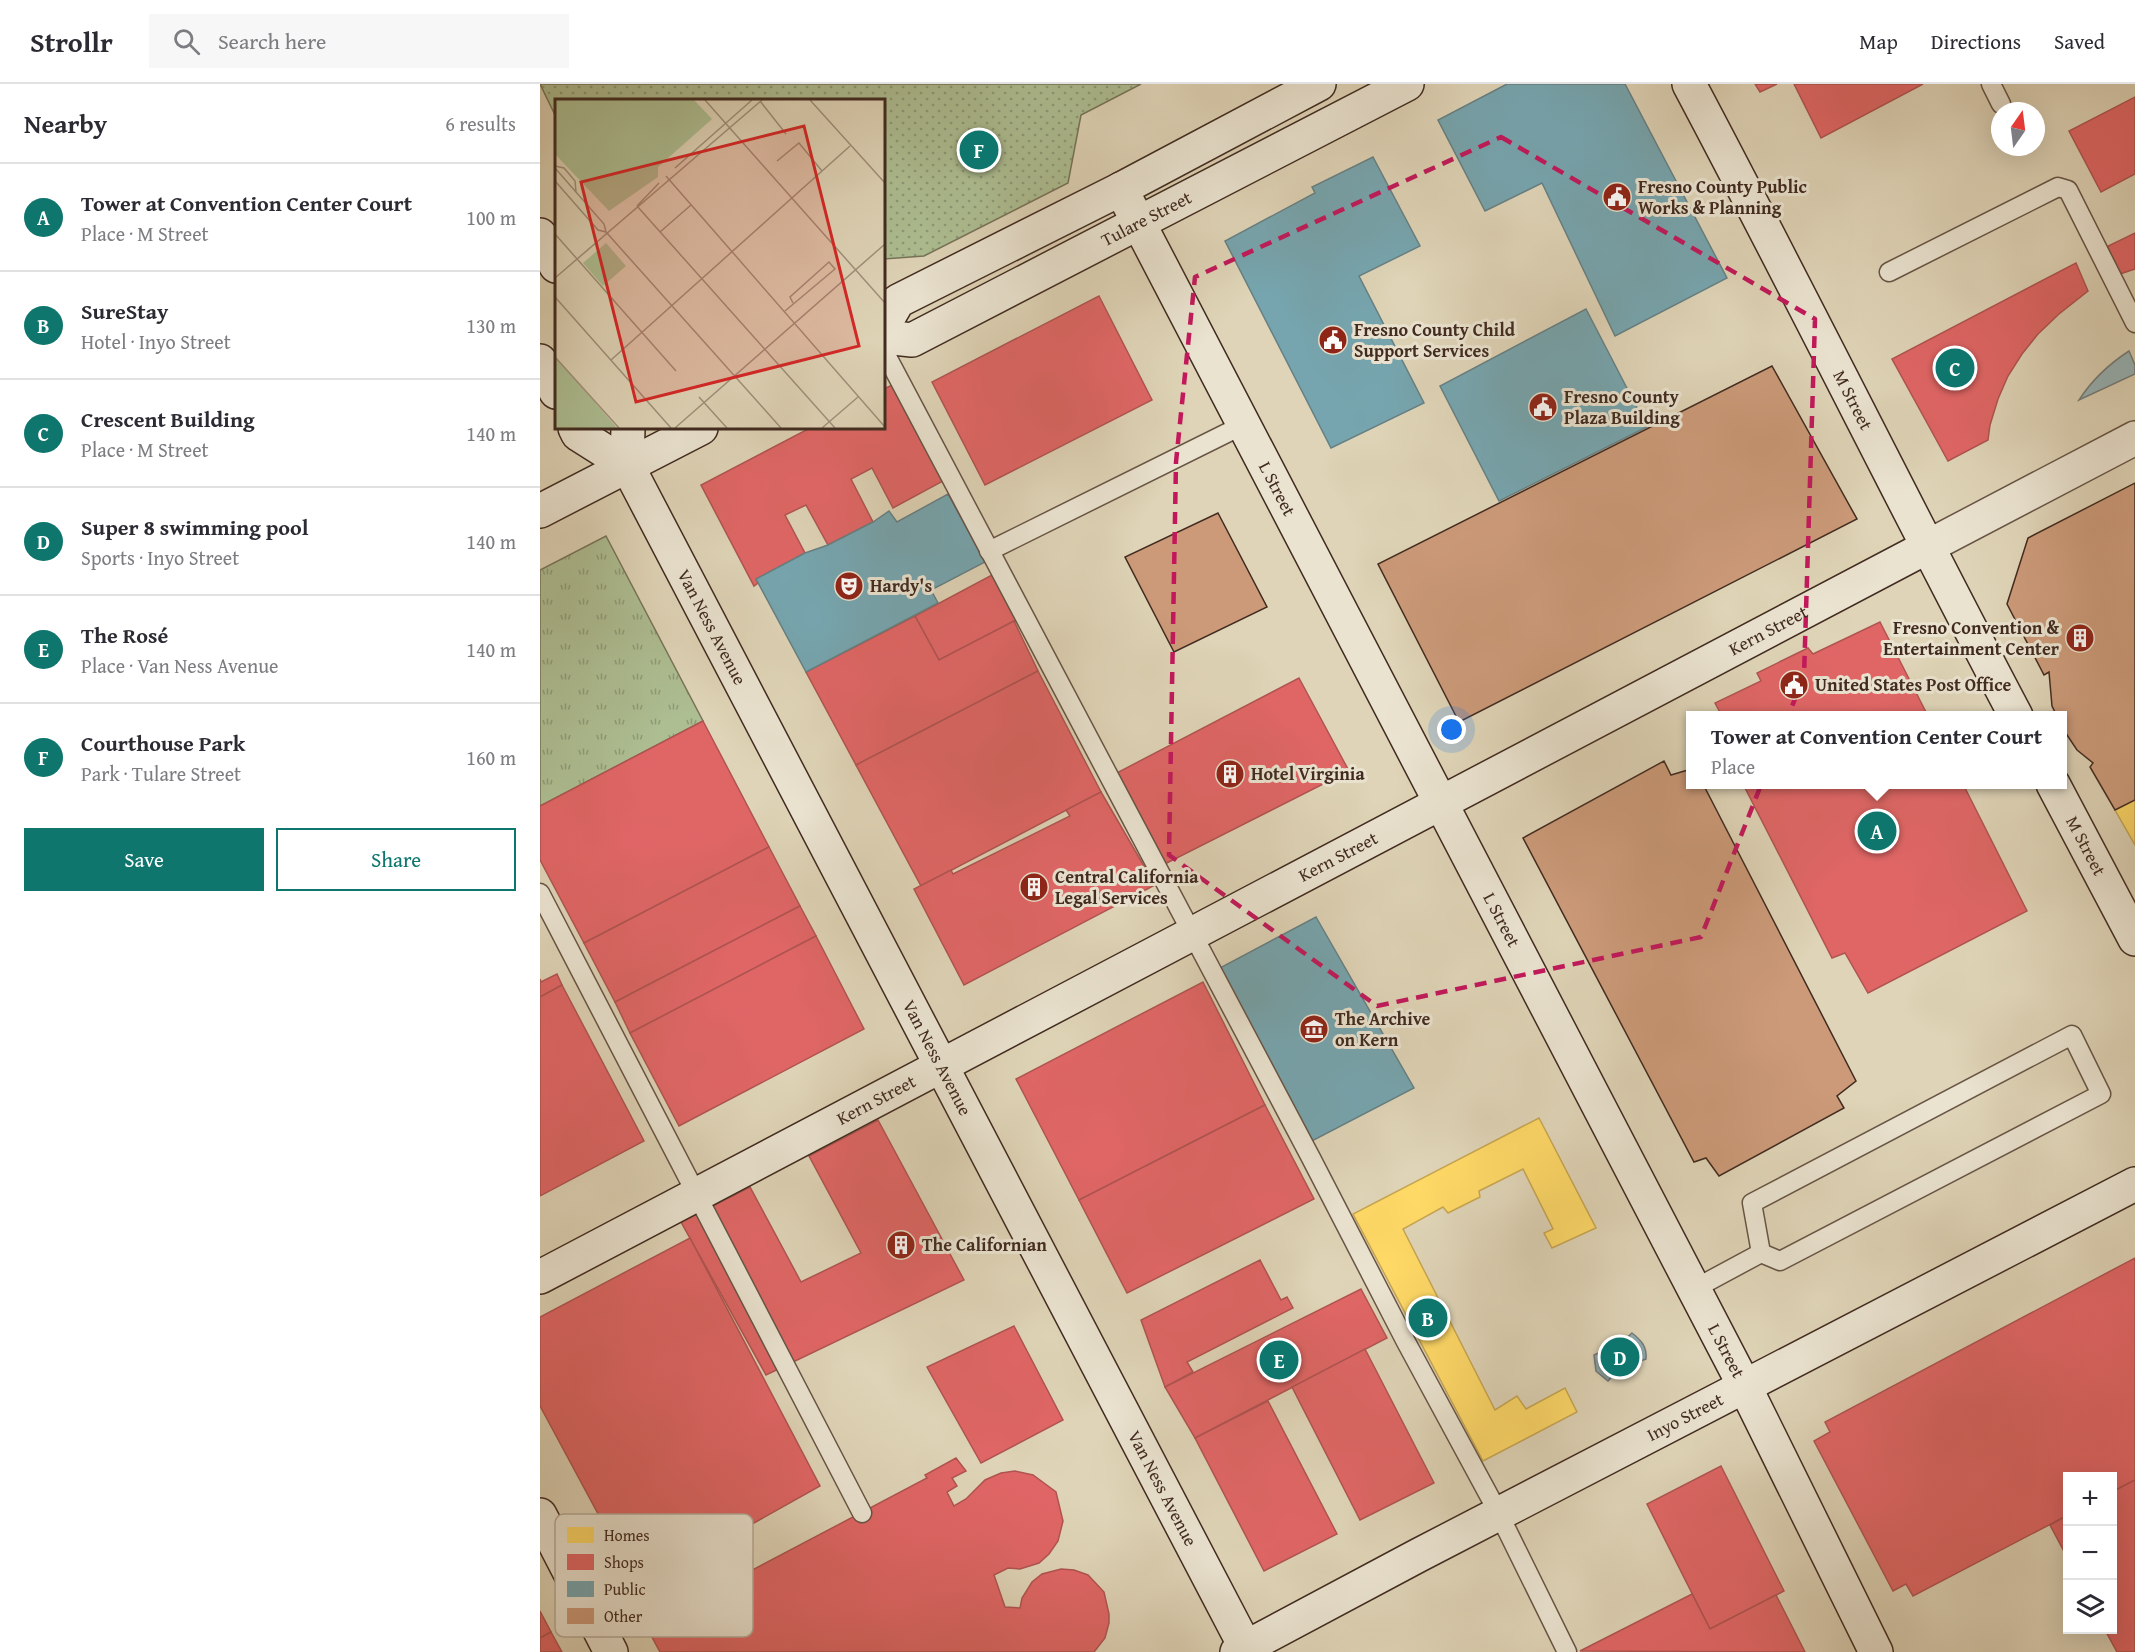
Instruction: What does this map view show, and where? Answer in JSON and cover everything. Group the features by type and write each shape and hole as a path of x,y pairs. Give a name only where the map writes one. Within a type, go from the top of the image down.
{"street":[{"path":"885,323 898,301 1121,189 1319,84"},
{"name":"Tulare Street","path":"885,337 912,340 1407,84"},
{"name":"M Street","path":"1689,84 2013,711"},
{"name":"L Street","path":"1121,189 1745,1387 1876,1652"},
{"path":"540,361 555,390"},
{"name":"Van Ness Avenue","path":"576,429 578,434 627,465"},
{"name":"Van Ness Avenue","path":"628,429 627,465 942,1065 1243,1651"},
{"path":"540,512 699,429"},
{"name":"Kern Street","path":"540,1277 2135,438"},
{"name":"M Street","path":"2056,789 2135,939"},
{"name":"Inyo Street","path":"1243,1651 1499,1514 2135,1184"},
{"path":"540,1515 555,1544"},
{"path":"603,1637 611,1652"}],"lane":[{"path":"1992,84 2000,102"},
{"path":"1889,272 2058,187 2068,190 2135,323"},
{"path":"885,353 1406,1342 1499,1514 1568,1652"},
{"path":"989,551 1245,424"},
{"path":"540,893 862,1513"},
{"path":"2072,1035 2102,1094 1780,1261 1761,1253 1752,1203 2072,1035"},
{"path":"1694,1290 1761,1253"}],"highlighted area":[{"path":"1501,137 1815,319 1804,676 1701,937 1377,1006 1169,855 1176,462 1195,277"}],"green space":[{"path":"540,84 1141,84 1081,115 1068,183 924,256 885,259 885,99 555,99 555,115"},
{"path":"606,536 703,721 540,806 540,570"}],"water":[{"path":"2129,351 2135,365 2135,374 2079,400 2101,373"},
{"path":"1632,1333 1643,1344 1646,1359 1621,1370 1608,1381 1596,1371 1594,1355 1621,1343"}],"building: Homes":[{"path":"2135,800 2135,845 2115,810"},
{"path":"1539,1118 1596,1228 1552,1248 1544,1233 1553,1229 1523,1169 1479,1191 1480,1197 1448,1213 1443,1207 1403,1229 1495,1410 1517,1396 1526,1409 1565,1388 1577,1412 1483,1461 1353,1214"}],"building: Shops":[{"path":"1755,84 1777,84 1760,92"},
{"path":"1794,84 1923,84 1821,138"},
{"path":"2135,97 2135,174 2101,192 2069,131"},
{"path":"2135,233 2135,269 2117,275 2102,249"},
{"path":"2076,263 2088,291 2038,334 2022,354 2008,376 1998,399 1988,440 1948,461 1892,359"},
{"path":"1099,296 1152,400 985,485 932,382"},
{"path":"896,383 943,481 893,508 872,468 851,479 873,522 828,545 806,505 785,515 805,553 756,579 758,583 754,586 701,485 808,429 885,429 885,388"},
{"path":"992,575 1018,622 1014,621 939,660 915,616"},
{"path":"915,616 939,660 1014,621 1038,671 856,765 806,672"},
{"path":"1880,622 1925,711 1719,711 1715,703 1761,681 1757,673 1808,648 1813,654"},
{"path":"1038,671 1101,792 921,886 856,765"},
{"name":"Hotel Virginia","path":"1299,678 1349,771 1157,868 1111,776"},
{"path":"703,721 769,847 584,943 540,860 540,806"},
{"path":"1746,789 1966,789 2027,911 1868,993 1845,953 1832,958"},
{"name":"Central California Legal Services","path":"1101,792 1155,885 964,985 914,889 951,870 953,874 1070,816 1066,810"},
{"path":"769,847 800,906 615,1002 584,943"},
{"path":"800,906 816,936 630,1033 615,1002"},
{"path":"816,936 864,1029 679,1126 630,1033"},
{"path":"557,974 562,985 540,997 540,979 541,982"},
{"path":"1203,982 1265,1105 1079,1200 1016,1079"},
{"path":"562,985 644,1141 540,1196 540,997"},
{"path":"1265,1105 1314,1199 1127,1293 1079,1200"},
{"name":"The Californian","path":"878,1120 964,1280 766,1375 681,1222 750,1187 801,1282 861,1253 809,1156"},
{"path":"690,1238 820,1486 753,1524 753,1514 598,1514 540,1406 540,1317"},
{"path":"2135,1258 2135,1480 2117,1489 2117,1472 2063,1472 2063,1518 1913,1596 1906,1584 1893,1591 1814,1441 1830,1432 1825,1422"},
{"path":"1260,1260 1281,1300 1287,1297 1293,1308 1187,1362 1193,1372 1165,1387 1141,1320"},
{"path":"1361,1289 1387,1338 1195,1438 1165,1387"},
{"path":"1014,1326 1063,1420 981,1463 927,1367"},
{"path":"1365,1349 1434,1483 1360,1520 1292,1387"},
{"path":"1268,1401 1337,1534 1264,1571 1195,1438"},
{"path":"956,1458 966,1471 952,1478 957,1486 947,1492 954,1506 966,1499 985,1480 1001,1473 1015,1471 1033,1475 1056,1492 1063,1521 1058,1541 1049,1554 1039,1563 1020,1569 1008,1568 994,1575 1005,1607 1020,1608 1022,1598 1032,1582 1042,1574 1061,1569 1074,1570 1088,1575 1104,1592 1109,1614 1105,1638 1094,1652 660,1652 652,1637 753,1637 753,1570 927,1478 925,1475"},
{"path":"1721,1466 1784,1591 1710,1629 1647,1504"},
{"path":"2135,1480 2135,1652 2117,1652 2107,1634 2117,1634 2117,1489"},
{"path":"2063,1518 2063,1550 2050,1525"},
{"path":"1692,1594 1710,1629 1776,1595 1805,1652 1580,1651"},
{"path":"540,1611 551,1632 540,1638"},
{"path":"551,1632 562,1652 540,1652 540,1638"}],"building: Public":[{"name":"Fresno County Public Works & Planning","path":"1507,84 1625,84 1727,278 1615,336 1542,183 1485,211 1438,120"},
{"name":"Fresno County Child Support Services","path":"1373,157 1420,246 1359,276 1424,403 1331,448 1225,241 1315,193 1312,187"},
{"name":"Fresno County Plaza Building","path":"1586,309 1647,427 1499,501 1440,386"},
{"name":"Hardy's","path":"948,494 985,562 931,590 938,603 806,672 756,579 805,553 828,545 873,522 889,511 897,522"},
{"name":"The Archive on Kern","path":"1316,917 1414,1088 1308,1143 1218,969"}],"building: Other":[{"path":"1772,366 1857,519 1459,722 1378,564"},
{"name":"Fresno Convention & Entertainment Center","path":"2135,483 2135,800 2115,810 2090,767 2093,763 2077,750 2067,735 2067,711 2054,711 2049,672 2044,675 2007,604 2028,538"},
{"path":"1218,513 1267,607 1174,652 1125,557"},
{"path":"1664,761 1671,775 1686,770 1686,789 1706,789 1856,1081 1837,1096 1844,1108 1719,1176 1706,1158 1694,1162 1523,838"}],"place":[{"name":"Courthouse Park","path":"979,150"},
{"name":"Fresno County Public Works & Planning","path":"1617,197"},
{"name":"Fresno County Child Support Services","path":"1333,340"},
{"name":"Crescent Building","path":"1955,368"},
{"name":"Fresno County Plaza Building","path":"1543,407"},
{"name":"Hardy's","path":"849,586"},
{"name":"Fresno Convention & Entertainment Center","path":"2080,638"},
{"name":"United States Post Office","path":"1794,685"},
{"name":"Hotel Virginia","path":"1230,774"},
{"name":"Tower at Convention Center Court","path":"1877,831"},
{"name":"Central California Legal Services","path":"1034,887"},
{"name":"The Archive on Kern","path":"1314,1029"},
{"name":"The Californian","path":"901,1245"},
{"name":"SureStay","path":"1428,1318"},
{"name":"Super 8 swimming pool","path":"1620,1357"},
{"name":"The Rosé","path":"1279,1360"}]}
